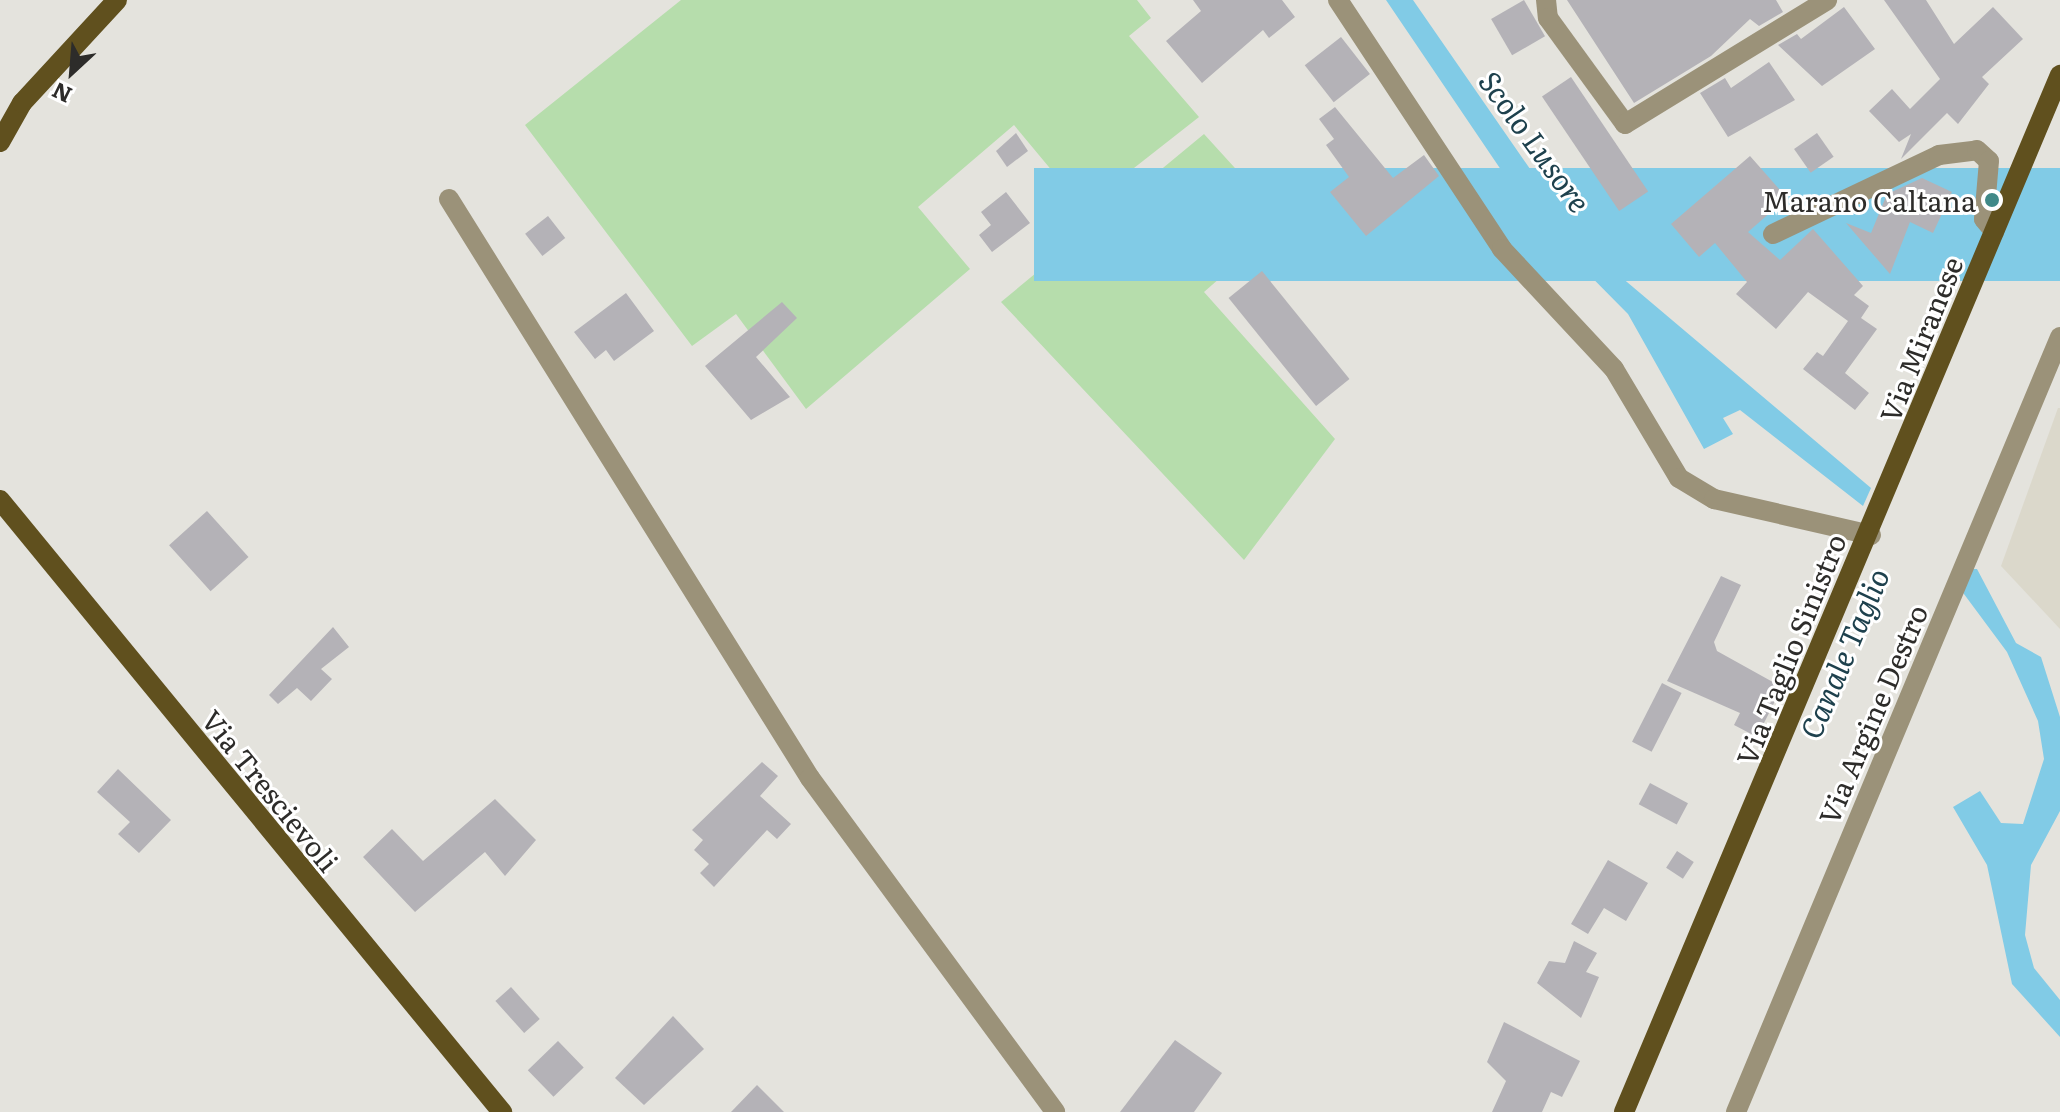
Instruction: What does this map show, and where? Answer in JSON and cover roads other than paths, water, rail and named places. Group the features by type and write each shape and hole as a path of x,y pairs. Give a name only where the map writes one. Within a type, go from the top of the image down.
{"main road":[{"path":"0,142 39,84 117,0"},
{"name":"Via Miranese","path":"1871,535 2060,75"},
{"name":"Via Trescievoli","path":"0,500 502,1112"},
{"name":"Via Taglio Sinistro","path":"1624,1112 1871,535"}],"street":[{"name":"Via Taglio Sinistro","path":"1338,0 1502,249 1614,369 1679,478 1714,499 1871,535"},
{"path":"1546,0 1548,18 1625,124 1827,0"},
{"path":"1773,234 1939,155 1977,150 1989,161 1984,219 1994,231"},
{"path":"449,199 810,778 1055,1112"},
{"name":"Via Argine Destro","path":"1736,1112 2060,337"}],"water":[{"path":"1386,0 1413,0 1582,244 1871,488 1863,506 1740,410 1723,418 1733,434 1704,449 1628,314 1535,220"},
{"path":"1034,168 2060,168 2060,281 1034,281"},
{"path":"1970,569 1977,569 2016,643 2041,657 2060,717 2060,811 2031,865 2025,935 2034,968 2060,1000 2060,1037 2012,984 1987,865 1953,807 1980,791 2001,823 2023,824 2044,759 2038,721 2007,652 1961,590"}],"place":[{"name":"Marano Caltana","path":"1992,200"}],"water label":[{"name":"Scolo Lusore","path":"1536,141"},
{"name":"Canale Taglio","path":"1843,653"}]}
